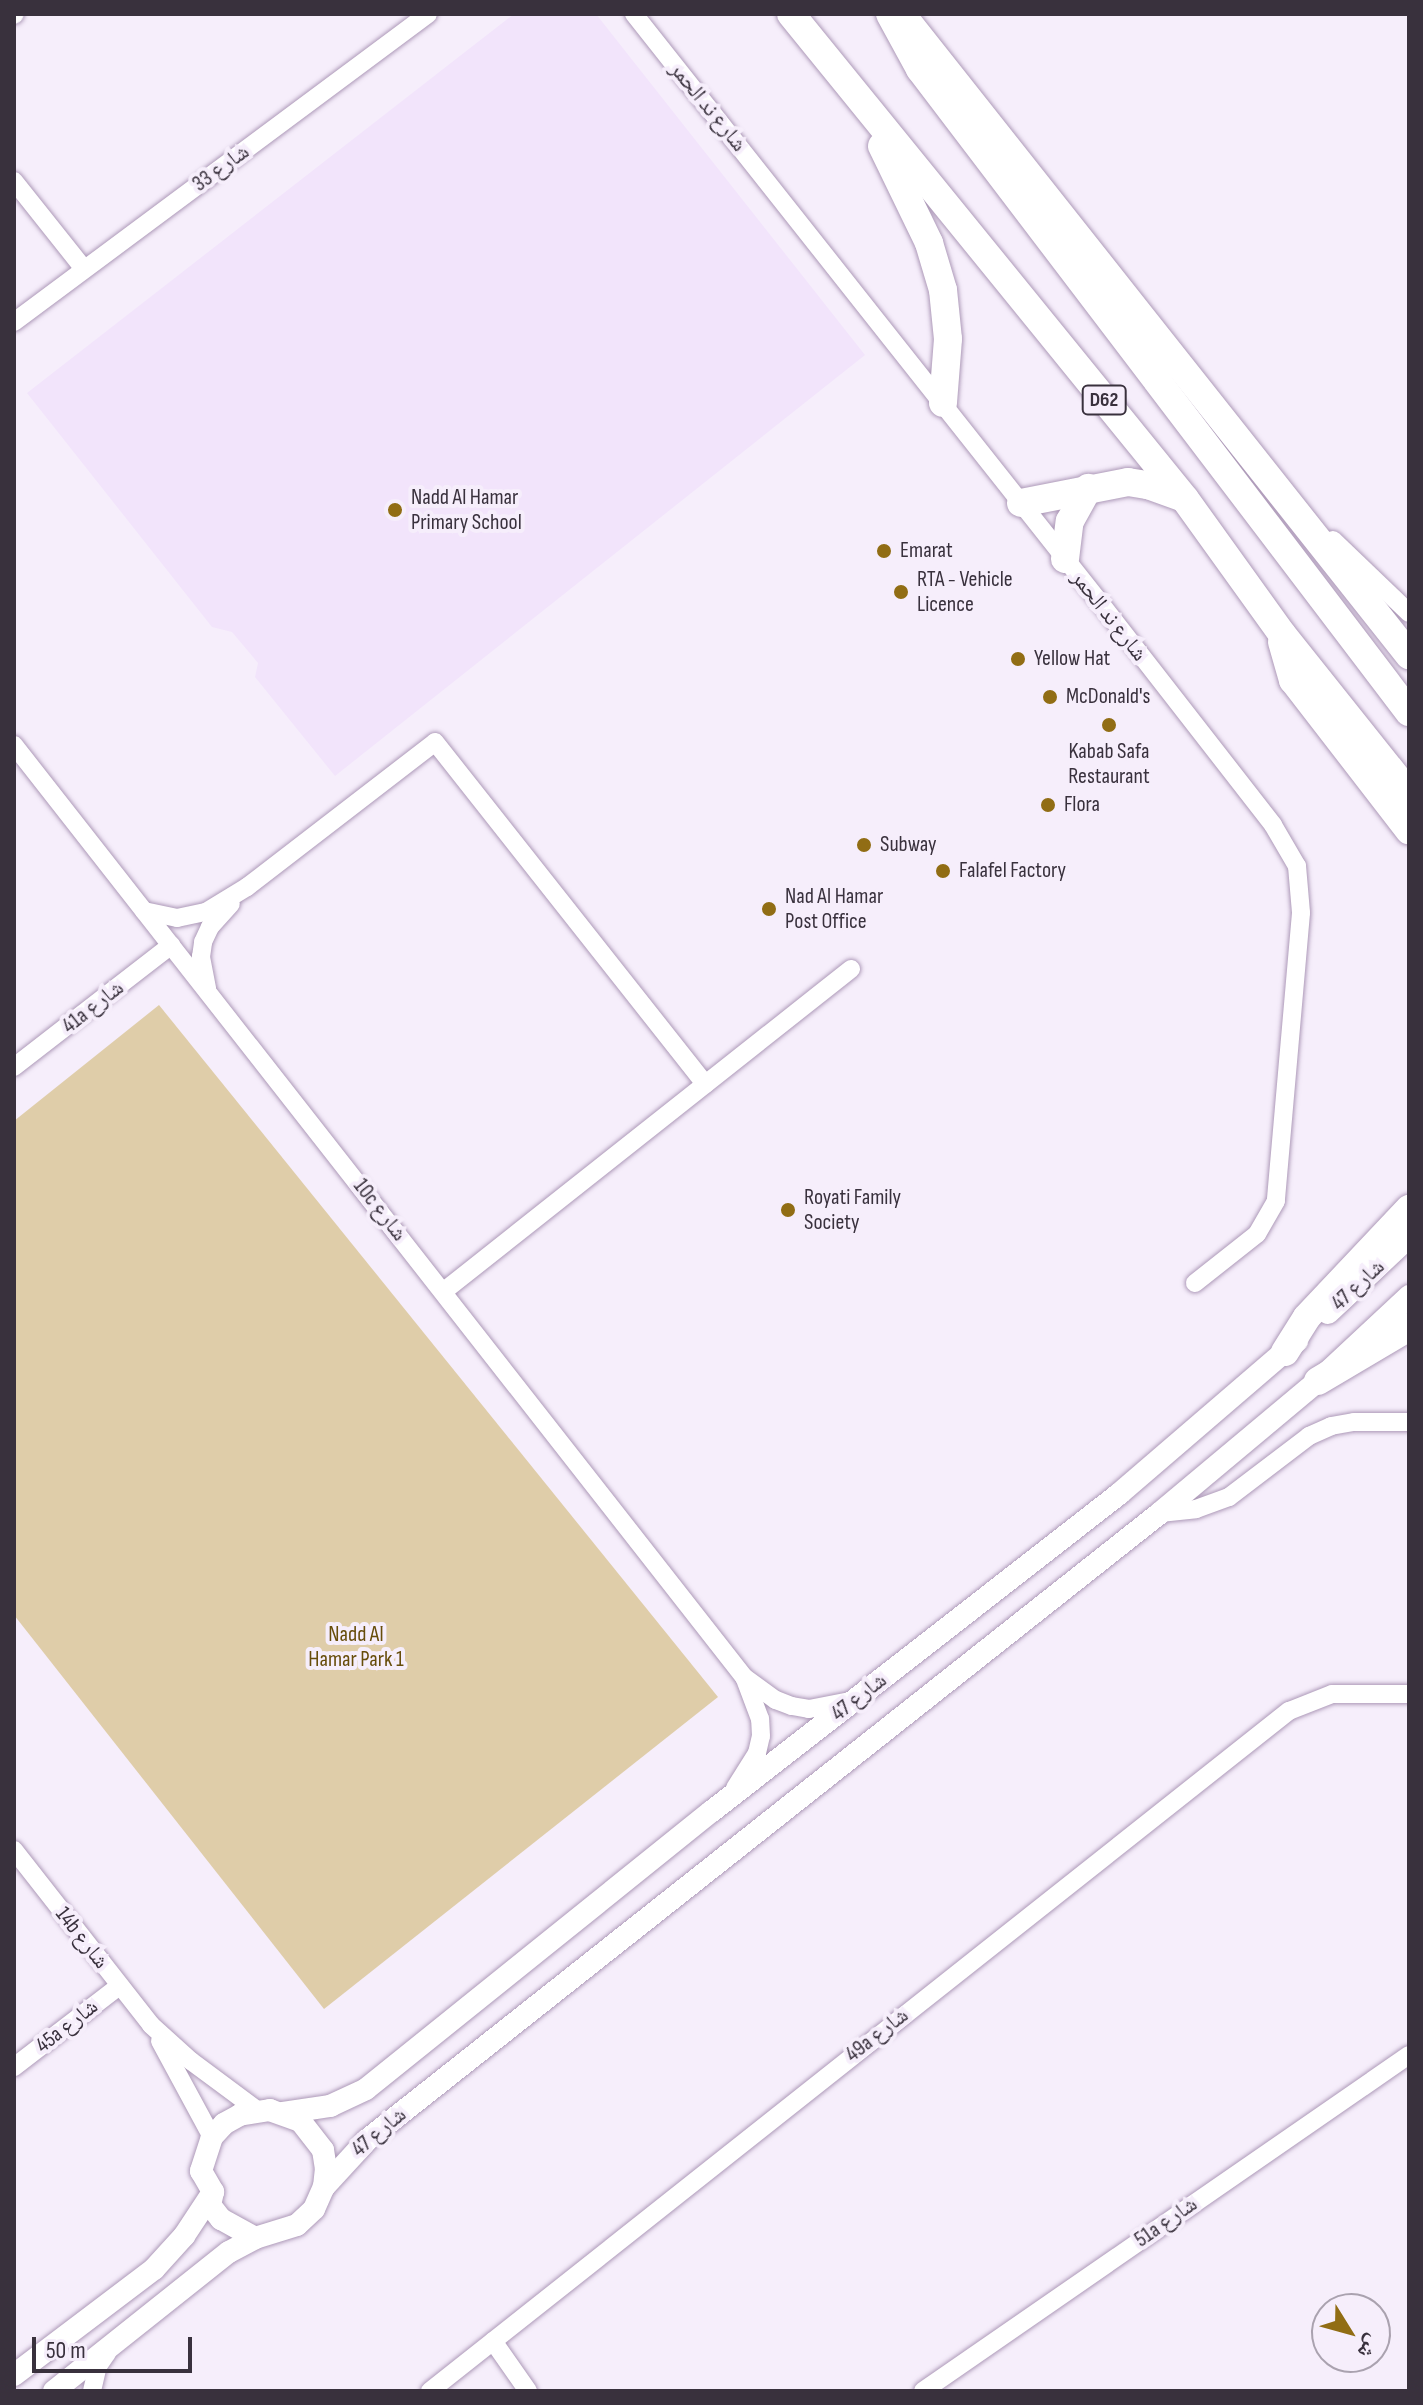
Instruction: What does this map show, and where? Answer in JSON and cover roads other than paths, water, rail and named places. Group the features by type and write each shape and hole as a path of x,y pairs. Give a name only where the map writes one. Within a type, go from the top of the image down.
{"main road":[{"name":"D62","path":"791,14 862,106 1185,499 1282,634 1409,793"},
{"path":"890,14 920,69 1409,712"},
{"path":"901,14 1409,655"},
{"path":"862,106 937,266 947,314 943,403"},
{"path":"1021,503 1055,499 1088,488 1138,483 1185,499"},
{"path":"1065,559 1070,521 1088,488"},
{"path":"1282,634 1286,666 1293,680 1409,830"},
{"path":"1285,1352 1307,1317 1409,1209"},
{"path":"1318,1381 1409,1327"}],"street":[{"name":"شارع 33","path":"14,322 428,14"},
{"name":"شارع ند الحمر","path":"634,14 1241,785 1287,845 1297,866 1302,889 1279,1182 1272,1210 1257,1234 1195,1283"},
{"path":"14,181 84,269"},
{"path":"1253,459 1388,597 1409,613"},
{"path":"209,995 201,957 210,927 247,887 435,742 705,1084"},
{"name":"10c شارع","path":"14,745 744,1677 776,1700 792,1706 809,1709 853,1701"},
{"path":"144,911 177,918 192,916 247,887"},
{"name":"41a شارع","path":"14,1067 171,945"},
{"path":"444,1291 851,969"},
{"name":"شارع 47","path":"283,2113 330,2106 366,2089 727,1799 1119,1494 1285,1352 1409,1237"},
{"name":"شارع 47","path":"324,2187 367,2140 1160,1513 1318,1381 1409,1296"},
{"path":"1160,1513 1205,1507 1229,1497 1289,1450 1331,1426 1354,1422 1409,1422"},
{"name":"10c شارع","path":"727,1799 749,1768 761,1736 760,1719 744,1677"},
{"name":"49a شارع","path":"430,2391 1289,1711 1332,1694 1409,1694"},
{"name":"14b شارع","path":"14,1850 151,2025 191,2061 257,2110"},
{"name":"45a شارع","path":"14,2067 119,1986"},
{"name":"14b شارع","path":"151,2025 212,2137"},
{"name":"51a شارع","path":"923,2391 1409,2055"},
{"path":"54,2391 209,2266 255,2238 297,2225 314,2209 324,2187 323,2150 300,2121 283,2113 257,2110 224,2124 212,2137 201,2171 213,2192 210,2205 221,2219 255,2238"},
{"path":"14,2375 154,2269 184,2236 213,2192"},
{"path":"493,2341 528,2391"},
{"path":"92,2391 98,2366 110,2348"}],"place":[{"name":"Nadd Al Hamar Primary School","path":"395,510"},
{"name":"Emarat","path":"884,551"},
{"name":"RTA - Vehicle Licence","path":"901,592"},
{"name":"Yellow Hat","path":"1018,659"},
{"name":"McDonald's","path":"1050,697"},
{"name":"Kabab Safa Restaurant","path":"1109,725"},
{"name":"Flora","path":"1048,805"},
{"name":"Subway","path":"864,845"},
{"name":"Falafel Factory","path":"943,871"},
{"name":"Nad Al Hamar Post Office","path":"769,909"},
{"name":"Royati Family Society","path":"788,1210"}],"park label":[{"name":"Nadd Al Hamar Park 1","path":"356,1646"}]}
